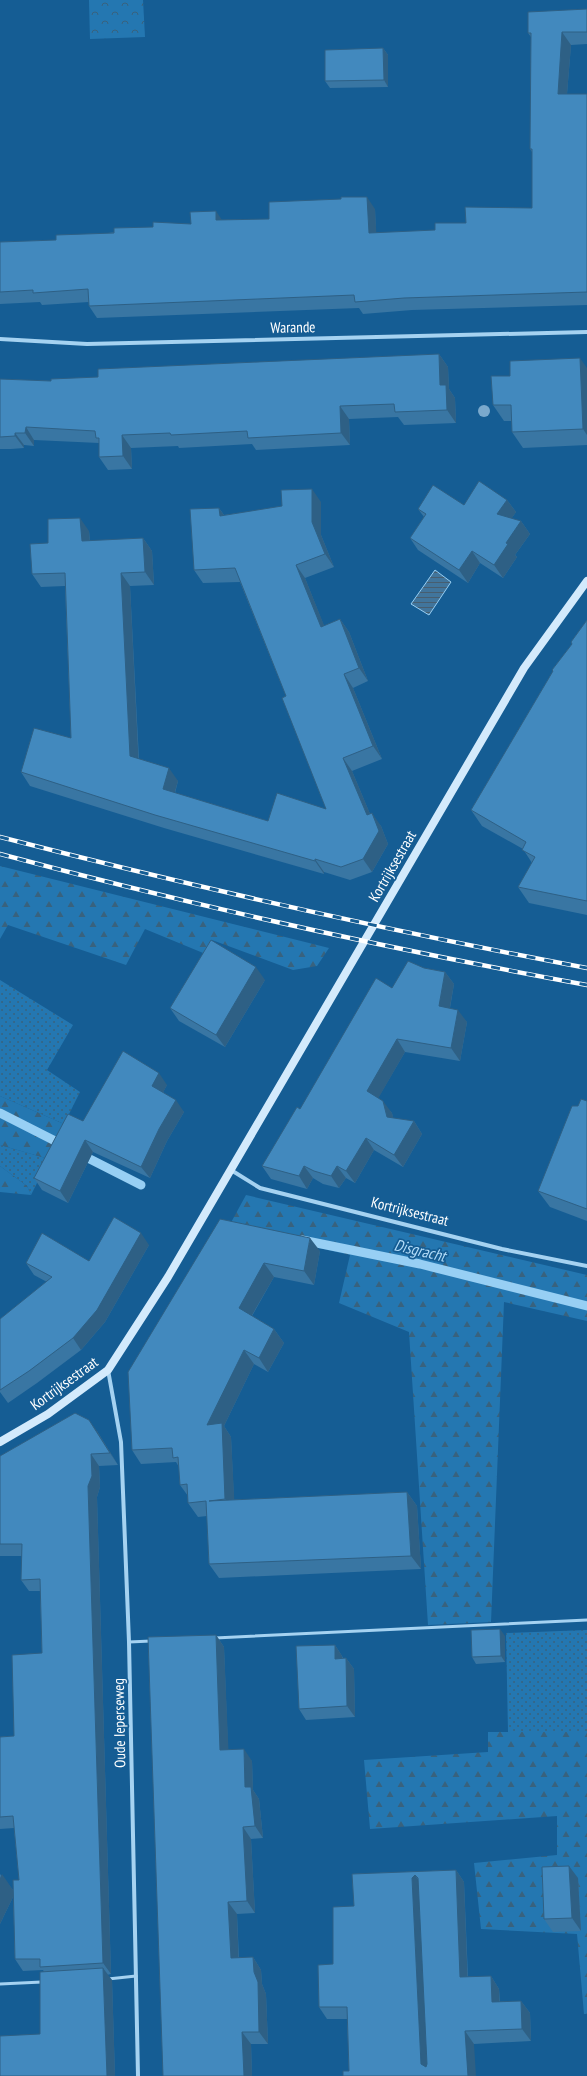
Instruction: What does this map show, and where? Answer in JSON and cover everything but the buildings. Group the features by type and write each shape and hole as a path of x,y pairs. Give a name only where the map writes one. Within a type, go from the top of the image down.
{"street":[{"name":"Warande","path":"0,339 86,344 587,332"},
{"name":"Kortrijksestraat","path":"0,1442 48,1414 108,1370 168,1277 524,668 587,581"},
{"name":"Kortrijksestraat","path":"230,1170 260,1188 502,1249 587,1266"},
{"name":"Oude Ieperseweg","path":"108,1370 121,1442 129,1642 138,2076"}],"lane":[{"path":"208,1638 587,1620"},
{"path":"129,1642 153,1640"},
{"path":"105,1979 136,1976"},
{"path":"0,1984 45,1982"}],"green space":[{"path":"89,0 143,0 145,37 90,39"},
{"path":"0,866 329,948 317,966 293,970 212,940 208,955 145,929 126,965 8,925 0,939"},
{"path":"0,980 73,1025 47,1070 80,1092 64,1124 0,1096"},
{"path":"0,1096 64,1124 49,1159 0,1145"},
{"path":"0,1145 49,1159 31,1195 27,1186 0,1166"},
{"path":"0,1166 27,1186 31,1195 0,1192"},
{"path":"246,1195 587,1275 587,1321 504,1302 491,1622 428,1625 409,1332 339,1303 350,1255 228,1228"},
{"path":"587,1630 587,1732 508,1732 506,1633"},
{"path":"488,1732 587,1732 587,2014 584,2014 577,1934 481,1929 474,1863 557,1855 557,1816 370,1829 364,1760 488,1752"}],"shaded area":[{"path":"435,570 451,582 429,615 411,604"}],"waterway":[{"name":"Disgracht","path":"0,1113 65,1146"},
{"name":"Disgracht","path":"80,1154 141,1185"},
{"name":"Disgracht","path":"302,1240 420,1264 587,1306"}],"railway":[{"path":"0,837 219,891 439,939 587,968"},
{"path":"0,854 292,926 439,957 587,985"}]}
